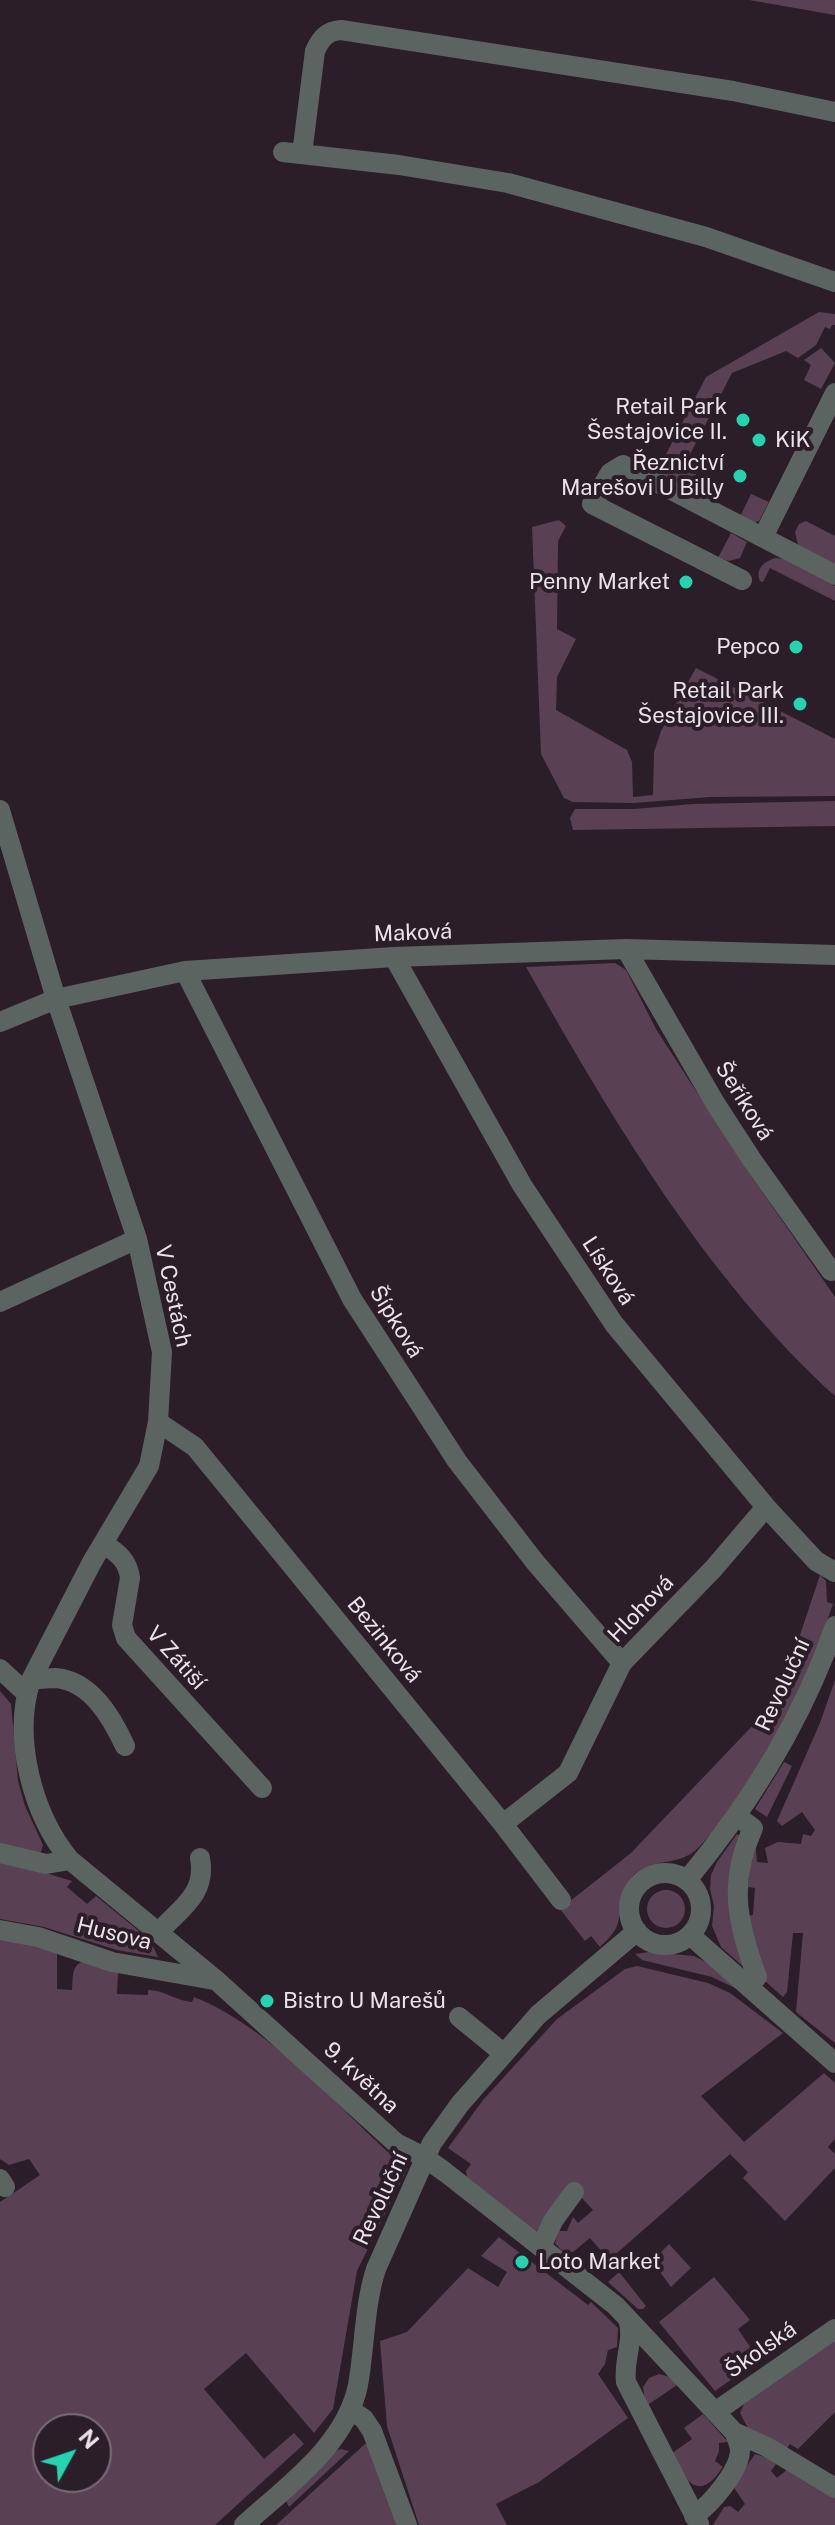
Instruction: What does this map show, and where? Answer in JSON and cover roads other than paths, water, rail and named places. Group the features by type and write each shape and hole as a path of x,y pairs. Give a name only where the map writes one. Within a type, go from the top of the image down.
{"street":[{"path":"835,112 718,88 341,30 328,33 315,51 292,153 399,165 508,183 706,237 835,282"},
{"path":"763,537 835,393"},
{"path":"742,580 592,504 610,473 623,465 835,575"},
{"name":"V Cestách","path":"0,810 56,999 137,1239 162,1352 158,1422 149,1466 28,1686"},
{"name":"Maková","path":"0,1022 56,999 185,971 394,957 626,949 835,955"},
{"name":"Šeříková","path":"626,949 744,1148 831,1271"},
{"name":"Lísková","path":"394,957 522,1185 614,1324 766,1507 816,1561 835,1572"},
{"name":"Šípková","path":"185,971 352,1299 457,1461 535,1562 622,1663"},
{"path":"0,1302 137,1239"},
{"name":"Bezinková","path":"158,1422 195,1447 503,1824 561,1900"},
{"name":"Hlohová","path":"503,1824 568,1773 622,1663 714,1568 766,1507"},
{"name":"V Zátiší","path":"104,1544 121,1556 129,1570 122,1625 126,1638 262,1788"},
{"name":"Revoluční","path":"687,1880 738,1817 783,1743 832,1643 835,1626"},
{"path":"0,1669 28,1686 56,1678 79,1685 110,1717 125,1746"},
{"name":"9. května","path":"28,1686 25,1723 32,1789 52,1835 70,1860 216,1980 396,2143 427,2159 628,2319 734,2432"},
{"path":"738,1817 753,1828 739,1872 737,1908 757,1977 755,1979"},
{"path":"0,1853 46,1864 70,1860"},
{"path":"158,1933 197,1892 202,1876 200,1858"},
{"path":"663,1873 687,1880 697,1892 701,1907 699,1922 690,1935 677,1943 662,1945 648,1940 637,1931 631,1919 629,1907 633,1894 650,1877 663,1873"},
{"name":"Husova","path":"0,1930 38,1937 112,1962 216,1980"},
{"name":"Revoluční","path":"244,2525 322,2451 351,2410 358,2386 370,2292 376,2269 435,2137 503,2053 549,2005 637,1931"},
{"path":"690,1935 835,2063"},
{"path":"459,2017 503,2053"},
{"path":"541,2247 553,2221 574,2192"},
{"path":"628,2319 631,2334 626,2382 697,2520 736,2465 740,2448 734,2432"},
{"name":"Školská","path":"715,2412 835,2329"},
{"path":"351,2410 364,2419 372,2431 407,2525"},
{"path":"734,2432 767,2447 835,2488"}],"place":[{"name":"Retail Park Šestajovice II.","path":"743,420"},
{"name":"KiK","path":"759,440"},
{"name":"Řeznictví Marešovi U Billy","path":"740,476"},
{"name":"Penny Market","path":"686,582"},
{"name":"Pepco","path":"796,647"},
{"name":"Retail Park Šestajovice III.","path":"800,704"},
{"name":"Bistro U Marešů","path":"267,2001"},
{"name":"Loto Market","path":"522,2262"}]}
